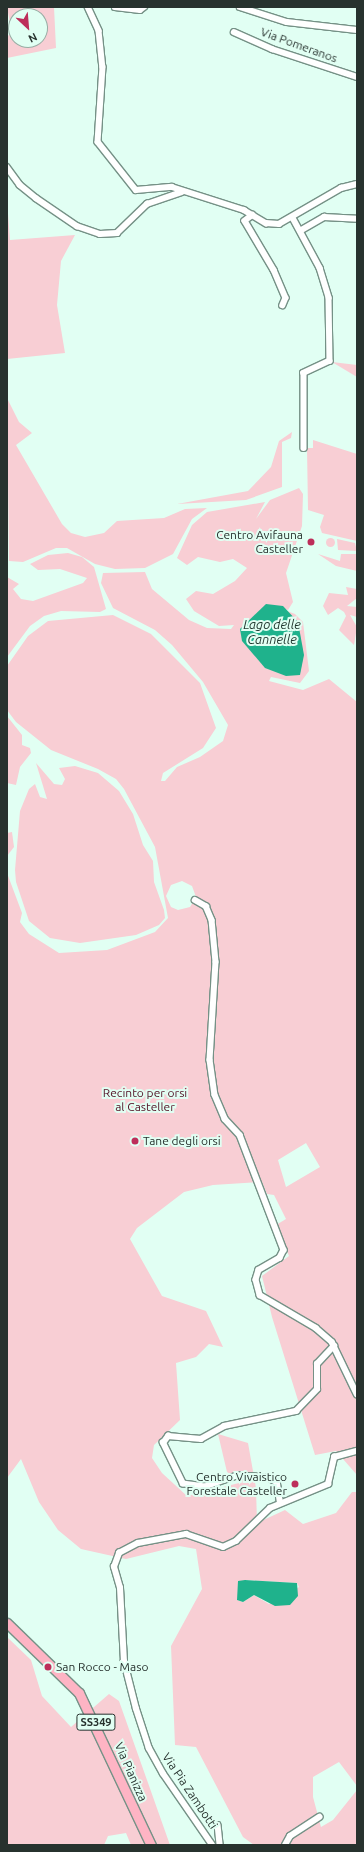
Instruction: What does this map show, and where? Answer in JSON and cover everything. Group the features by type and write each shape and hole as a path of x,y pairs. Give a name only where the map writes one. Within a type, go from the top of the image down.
{"main road":[{"name":"Via Pianizza","path":"7,1623 79,1693 151,1845"}],"street":[{"path":"88,7 99,31 103,67 98,142 136,190 172,187 181,192 206,197 253,215 266,223 279,224 293,218 317,200 357,184"},
{"path":"115,7 140,10 144,7"},
{"name":"Via Pomeranos","path":"240,7 287,22 357,30"},
{"name":"Via Pomeranos","path":"234,32 272,49 357,77"},
{"path":"7,167 20,185 36,198 77,226 100,234 117,233 147,204 181,192"},
{"path":"253,215 245,221 274,270 286,298 283,305"},
{"path":"300,231 324,217 357,219"},
{"path":"293,218 320,268 329,298 330,361 304,373 304,448"},
{"path":"195,900 206,906 212,920 216,962 210,1060 213,1088 225,1119 244,1145 284,1250 280,1258 259,1270 256,1280 260,1295 316,1328 334,1346 357,1394"},
{"path":"280,1503 277,1483 269,1478 237,1476 205,1488 183,1484 163,1443 168,1436 200,1439 224,1426 296,1411 317,1389 318,1364 334,1346"},
{"name":"Via Pia Zambotti","path":"212,1845 163,1774 143,1733 124,1662 120,1588 114,1567 119,1553 156,1539 186,1534 223,1547 280,1503 328,1484 334,1457 357,1450"},
{"path":"285,1845 290,1836 319,1817"},
{"name":"Via Pia Zambotti","path":"218,1826 220,1845"}],"green space":[{"path":"7,7 54,7 56,48 7,58 7,36 8,48 48,48 48,8 8,8 8,12"},
{"path":"7,200 10,240 75,235 61,261 57,305 65,353 7,359"},
{"path":"332,362 357,365 357,377"},
{"path":"7,398 19,422 32,433 16,445 62,524 71,533 85,537 104,533 117,521 164,518 185,509 207,508 192,519 173,554 145,568 115,569 95,564 67,548 56,548 23,562 9,561"},
{"path":"292,432 291,438 282,442 282,487 246,500 177,504 248,491 271,467 279,441"},
{"path":"313,440 357,454 357,541 322,533 320,527 324,515 308,510 307,448 313,448"},
{"name":"Recinto per orsi al Casteller","path":"299,488 303,494 302,526 286,573 293,602 288,610 274,606 295,614 303,622 309,671 300,683 271,677 269,681 303,690 329,679 357,702 357,1475 336,1451 315,1455 272,1317 262,1276 289,1256 276,1225 286,1219 274,1195 267,1194 262,1182 213,1185 184,1192 137,1228 130,1239 162,1296 206,1311 223,1347 209,1344 196,1357 176,1363 180,1420 154,1445 152,1458 162,1473 187,1496 243,1482 227,1472 218,1434 248,1443 256,1488 257,1523 285,1510 303,1524 336,1513 352,1492 357,1492 357,1786 339,1762 313,1777 313,1797 321,1827 333,1820 357,1790 356,1845 254,1845 243,1837 196,1747 175,1745 171,1646 202,1589 196,1549 179,1546 126,1559 81,1549 58,1530 39,1502 21,1459 7,1478 7,873 22,913 20,922 29,934 59,953 107,950 155,932 168,918 155,847 124,789 116,779 98,769 51,750 16,722 7,710 7,666 28,636 48,621 113,615 151,634 200,683 216,728 203,748 163,773 161,781 165,781 177,767 200,757 223,741 228,725 203,682 172,645 155,630 113,608 101,583 103,573 145,572 152,589 189,620 207,628 231,629 234,625 219,626 194,611 186,599 196,591 213,594 235,581 247,568 233,559 220,562 198,557 187,565 177,558 192,525 207,512 265,502 256,519 270,500","holes":["182,881 192,886 196,897 190,907 178,910 171,907 166,896 171,885","306,1143 320,1167 286,1187 278,1160","245,1580 297,1583 299,1587 269,1604 254,1595 243,1602 237,1600"]},
{"path":"330,537 335,542 330,547 325,542"},
{"path":"337,539 355,543 357,551 338,550"},
{"path":"68,553 82,557 94,567 106,609 100,612 61,611 44,616 30,626 7,657 7,577 19,584 13,589 21,599 33,601 83,583 87,578 60,569 38,570 30,564 48,555"},
{"path":"318,554 340,561 341,554 357,554 357,571 336,566"},
{"path":"346,587 357,589 357,598 347,606 357,607 357,617 350,615 357,627 354,645 339,630 346,616 344,612 338,608 328,615 323,606 329,593 348,595"},
{"path":"7,716 22,735 22,745 30,748 31,753 20,767 16,785 7,783"},
{"path":"36,763 54,784 62,785 65,779 59,768 75,766 98,773 119,791 133,814 143,845 153,861 154,882 164,910 165,918 159,925 136,935 80,943 50,938 29,921 16,882 15,870 20,811 29,789 35,784 40,797 47,799"},
{"path":"12,832 14,847 7,856 7,833"},
{"path":"7,1637 31,1660 42,1696 71,1727 109,1694 119,1701 170,1845 131,1845 126,1833 108,1836 104,1845 7,1845"}],"water":[{"name":"Lago delle Cannelle","path":"266,604 283,606 298,622 304,655 300,675 286,676 265,668 242,641 240,629"},
{"path":"245,1580 297,1583 298,1596 290,1605 275,1606 254,1595 243,1602 237,1600 238,1581"}],"place":[{"name":"Centro Avifauna Casteller","path":"311,542"},
{"name":"Tane degli orsi","path":"135,1141"},
{"name":"Centro Vivaistico Forestale Casteller","path":"295,1484"},
{"name":"San Rocco - Maso","path":"48,1667"}]}
